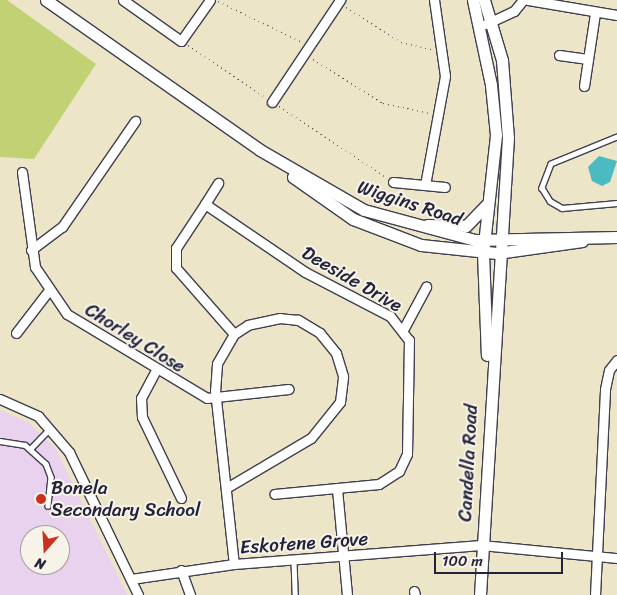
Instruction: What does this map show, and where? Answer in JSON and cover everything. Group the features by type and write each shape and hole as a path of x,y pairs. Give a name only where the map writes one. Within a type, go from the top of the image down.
{"street":[{"name":"Wiggins Road","path":"46,0 260,150 332,194 403,223 484,240 556,235 594,238"},
{"path":"123,0 181,41 210,0"},
{"path":"425,185 438,114 444,51 434,0"},
{"name":"Candella Road","path":"473,0 480,26 495,110 483,253 489,392"},
{"name":"Candella Road","path":"480,595 489,392 508,120 502,60 484,0"},
{"path":"480,26 514,11 523,0"},
{"path":"528,0 617,16"},
{"path":"272,102 340,1"},
{"path":"584,86 595,13"},
{"path":"559,55 588,59"},
{"path":"30,250 62,227 135,121"},
{"name":"Wiggins Road","path":"260,150 311,192 353,219 421,245 483,253 498,253 594,238 617,237"},
{"name":"Chorley Close","path":"22,172 30,250 49,290 79,324 156,370 217,400"},
{"path":"393,182 445,187"},
{"path":"218,183 176,248 176,268 234,334"},
{"path":"403,223 466,226 478,218 489,199"},
{"name":"Deeside Drive","path":"205,204 305,272 390,316 404,328 411,350 404,464 388,481 337,489 274,494"},
{"path":"404,328 426,287"},
{"path":"16,333 49,290"},
{"path":"228,487 323,429 340,402 343,376 331,344 298,320 265,320 234,334 216,364 217,400 228,487 234,564"},
{"path":"594,595 598,556 605,389 608,370 617,360"},
{"path":"156,370 141,398 142,417 181,498"},
{"path":"217,400 288,389"},
{"path":"0,399 27,408 51,427 69,452 138,595"},
{"path":"337,489 347,595"},
{"name":"Eskotene Grove","path":"131,579 180,570 234,564 294,561 481,545 617,558"},
{"path":"180,570 190,595"}],"lane":[{"path":"617,136 551,164 542,188 550,201 562,208 617,203"},
{"path":"30,449 51,427"},
{"path":"0,441 30,449 50,471 48,506"},
{"path":"294,561 294,595"}],"path":[{"path":"215,0 307,52 383,103 438,114"},
{"path":"340,1 401,42 444,51"},
{"path":"181,41 393,182"}],"shaded area":[{"name":"Bonela Secondary School","path":"0,410 28,422 56,449 127,595 0,595"}],"green space":[{"path":"0,0 7,0 96,64 34,159 0,157"}],"water":[{"path":"599,156 617,161 610,182 602,186 592,181 588,167"}],"place":[{"name":"Bonela Secondary School","path":"41,499"}]}
